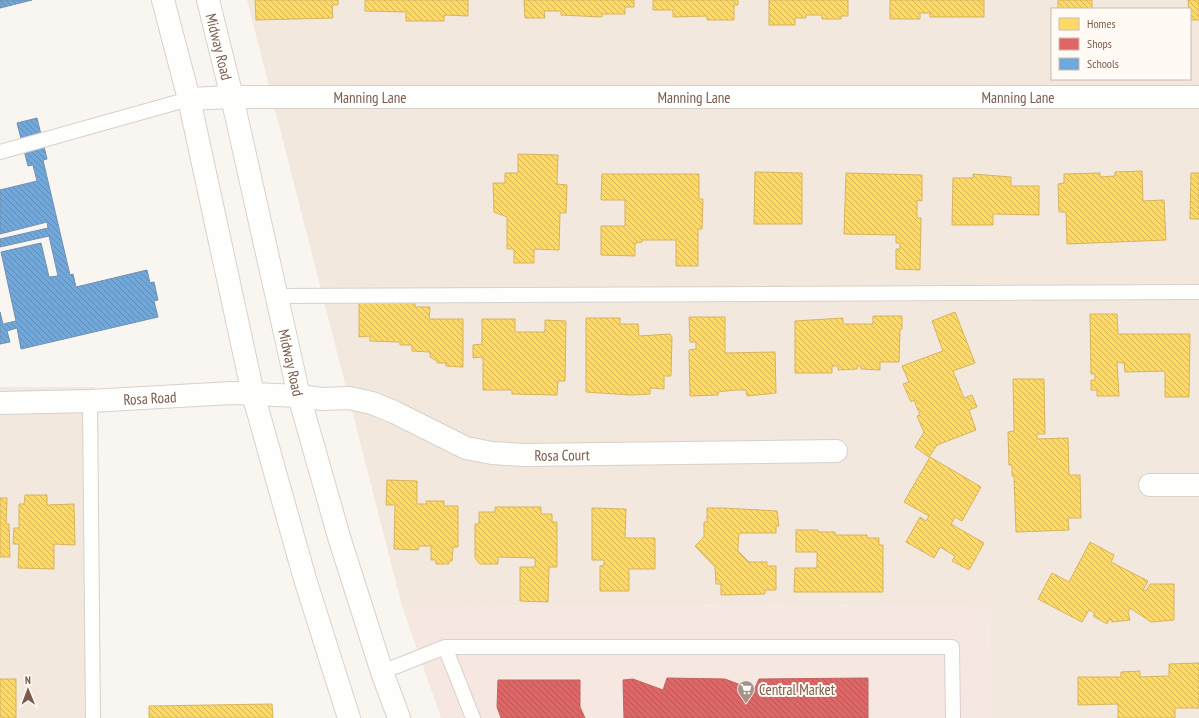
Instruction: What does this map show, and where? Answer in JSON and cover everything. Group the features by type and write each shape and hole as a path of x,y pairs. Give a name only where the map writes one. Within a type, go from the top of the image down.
{"street":[{"path":"163,0 189,99 253,394 304,579 349,718"},
{"name":"Midway Road","path":"208,0 232,97 299,396 339,537 382,672 399,718"},
{"name":"Manning Lane","path":"189,99 232,97 1199,97"},
{"name":"Rosa Road","path":"0,403 232,393 299,396"},
{"name":"Rosa Court","path":"299,396 322,399 349,398 372,403 466,448 492,453 524,455 836,451"},
{"path":"1150,485 1199,485"}],"lane":[{"path":"0,152 189,99"},
{"path":"277,296 1199,292"},
{"path":"90,400 93,718"},
{"path":"445,647 472,718"},
{"path":"382,672 445,647 952,647 953,718"}],"shaded area":[{"path":"247,0 1199,0 1199,718 990,718 988,605 402,606"},
{"path":"0,387 95,387 100,718 0,718"},
{"path":"988,605 990,718 441,718 402,606"}],"building: Homes":[{"path":"255,0 338,0 338,5 332,5 333,18 256,20"},
{"path":"365,0 468,0 468,16 444,15 444,21 406,21 406,12 365,11"},
{"path":"524,0 634,0 634,7 625,7 625,14 602,14 602,17 561,15 561,11 544,11 545,18 525,18"},
{"path":"653,0 738,0 738,5 734,5 734,20 707,20 707,16 673,17 673,10 653,10"},
{"path":"769,0 848,0 848,16 841,16 841,19 822,19 822,15 806,15 806,18 795,18 795,25 769,25"},
{"path":"890,0 984,0 984,17 930,17 930,13 920,13 920,19 890,19"},
{"path":"1058,0 1092,0 1092,8 1058,8"},
{"path":"1188,0 1199,0 1199,20 1191,20 1191,8 1189,8"},
{"path":"518,154 558,155 557,184 567,185 566,213 560,213 559,250 534,249 534,263 514,263 514,249 507,249 507,217 494,212 493,183 505,183 505,173 518,173"},
{"path":"1142,171 1143,201 1164,200 1166,240 1067,244 1066,212 1059,212 1058,184 1064,183 1064,174 1100,173 1100,177 1115,176 1115,172"},
{"path":"755,172 802,173 802,224 754,224"},
{"path":"846,173 922,175 922,201 917,200 917,218 921,218 920,270 896,269 896,249 900,249 900,243 896,243 896,235 844,234"},
{"path":"1191,173 1199,173 1199,219 1190,219"},
{"path":"602,174 699,174 699,199 703,199 702,229 698,229 698,266 676,266 676,240 642,240 642,242 635,243 635,256 601,255 601,226 625,226 625,200 601,200"},
{"path":"973,174 1011,177 1011,186 1039,186 1039,215 993,214 993,225 952,225 953,178 973,178"},
{"path":"359,302 415,302 415,307 430,307 429,319 463,319 463,367 446,366 446,363 437,363 437,361 430,357 430,352 412,351 412,345 400,345 400,342 370,341 370,336 359,337"},
{"path":"955,312 975,363 953,371 964,398 972,395 977,407 969,410 976,430 937,445 929,457 915,447 924,432 917,416 920,415 914,400 911,402 903,384 909,382 902,366 943,351 932,321"},
{"path":"1090,314 1117,314 1118,334 1190,334 1189,397 1165,397 1165,371 1125,372 1124,363 1117,362 1119,396 1097,396 1097,390 1091,390 1091,380 1095,380 1095,374 1091,374"},
{"path":"873,316 902,316 899,362 880,362 880,370 861,369 861,366 857,366 857,369 838,370 838,366 832,366 832,373 795,373 795,321 843,318 843,324 873,324"},
{"path":"689,317 725,317 725,353 775,352 776,393 747,396 746,390 735,390 718,392 718,395 690,396 689,350 696,349 696,342 690,342"},
{"path":"586,318 620,318 620,324 638,324 639,336 670,334 672,337 671,376 664,376 664,389 650,388 650,394 631,395 586,392"},
{"path":"482,319 515,319 515,332 545,332 545,320 566,321 565,381 558,381 557,395 512,394 512,390 483,390 483,357 473,358 473,345 482,344"},
{"path":"1013,379 1044,379 1045,434 1037,434 1037,439 1068,438 1069,475 1080,475 1081,518 1068,518 1069,530 1016,532 1014,476 1012,476 1012,465 1009,465 1008,432 1014,431"},
{"path":"930,457 981,487 962,521 955,517 951,524 984,543 969,570 952,561 955,556 940,547 934,558 906,542 920,517 926,521 929,516 904,502"},
{"path":"387,480 417,481 417,504 427,504 426,501 444,501 444,506 458,506 458,547 453,547 452,561 449,561 449,564 436,564 436,560 431,560 431,546 419,546 418,550 394,549 395,505 386,505"},
{"path":"25,495 47,495 47,505 74,504 75,545 54,544 54,569 18,568 19,544 13,544 14,528 19,528 19,504 24,504"},
{"path":"0,498 7,498 6,524 9,524 10,557 0,557"},
{"path":"495,507 541,507 541,514 552,514 552,522 557,522 557,567 549,567 548,602 520,601 520,567 535,567 535,558 498,557 498,564 480,564 475,558 475,524 479,524 479,512 495,512"},
{"path":"592,508 626,509 625,538 655,538 655,569 629,569 629,591 600,591 600,566 604,565 604,560 592,560"},
{"path":"707,508 777,511 779,526 776,526 776,533 739,533 738,546 738,551 749,562 767,562 767,566 776,566 776,590 765,590 765,594 721,595 721,584 716,584 715,567 695,546 704,537 704,522 707,522"},
{"path":"796,530 818,530 818,532 835,532 835,535 867,535 867,538 879,538 879,545 883,545 883,592 794,592 795,568 817,568 817,552 796,552"},
{"path":"1090,542 1114,555 1111,562 1148,581 1143,590 1146,591 1150,584 1174,584 1174,620 1151,622 1130,608 1128,612 1130,620 1112,622 1110,618 1107,624 1093,616 1095,613 1089,610 1082,622 1038,599 1052,573 1069,582"},
{"path":"1199,663 1199,708 1175,708 1175,718 1118,718 1118,704 1078,705 1078,677 1121,677 1121,672 1140,671 1140,677 1169,676 1169,664"},
{"path":"0,679 16,679 16,718 0,718"},
{"path":"272,704 273,718 149,718 149,706"}],"building: Shops":[{"name":"Central Market","path":"667,678 725,679 754,690 759,679 868,678 868,718 624,718 623,680 633,679 663,690"},
{"path":"498,680 580,680 580,707 585,718 501,718 497,707"}],"building: Schools":[{"path":"0,0 32,0 0,8"},
{"path":"37,118 47,159 43,160 70,275 73,274 76,287 147,270 150,283 154,282 158,300 154,301 158,317 21,349 17,328 7,331 10,342 0,344 0,312 3,324 16,321 1,252 41,243 49,277 58,276 49,236 0,247 0,239 48,228 47,222 0,234 0,190 37,181 33,165 28,166 17,123"}],"place":[{"name":"Central Market","path":"746,704"}]}
